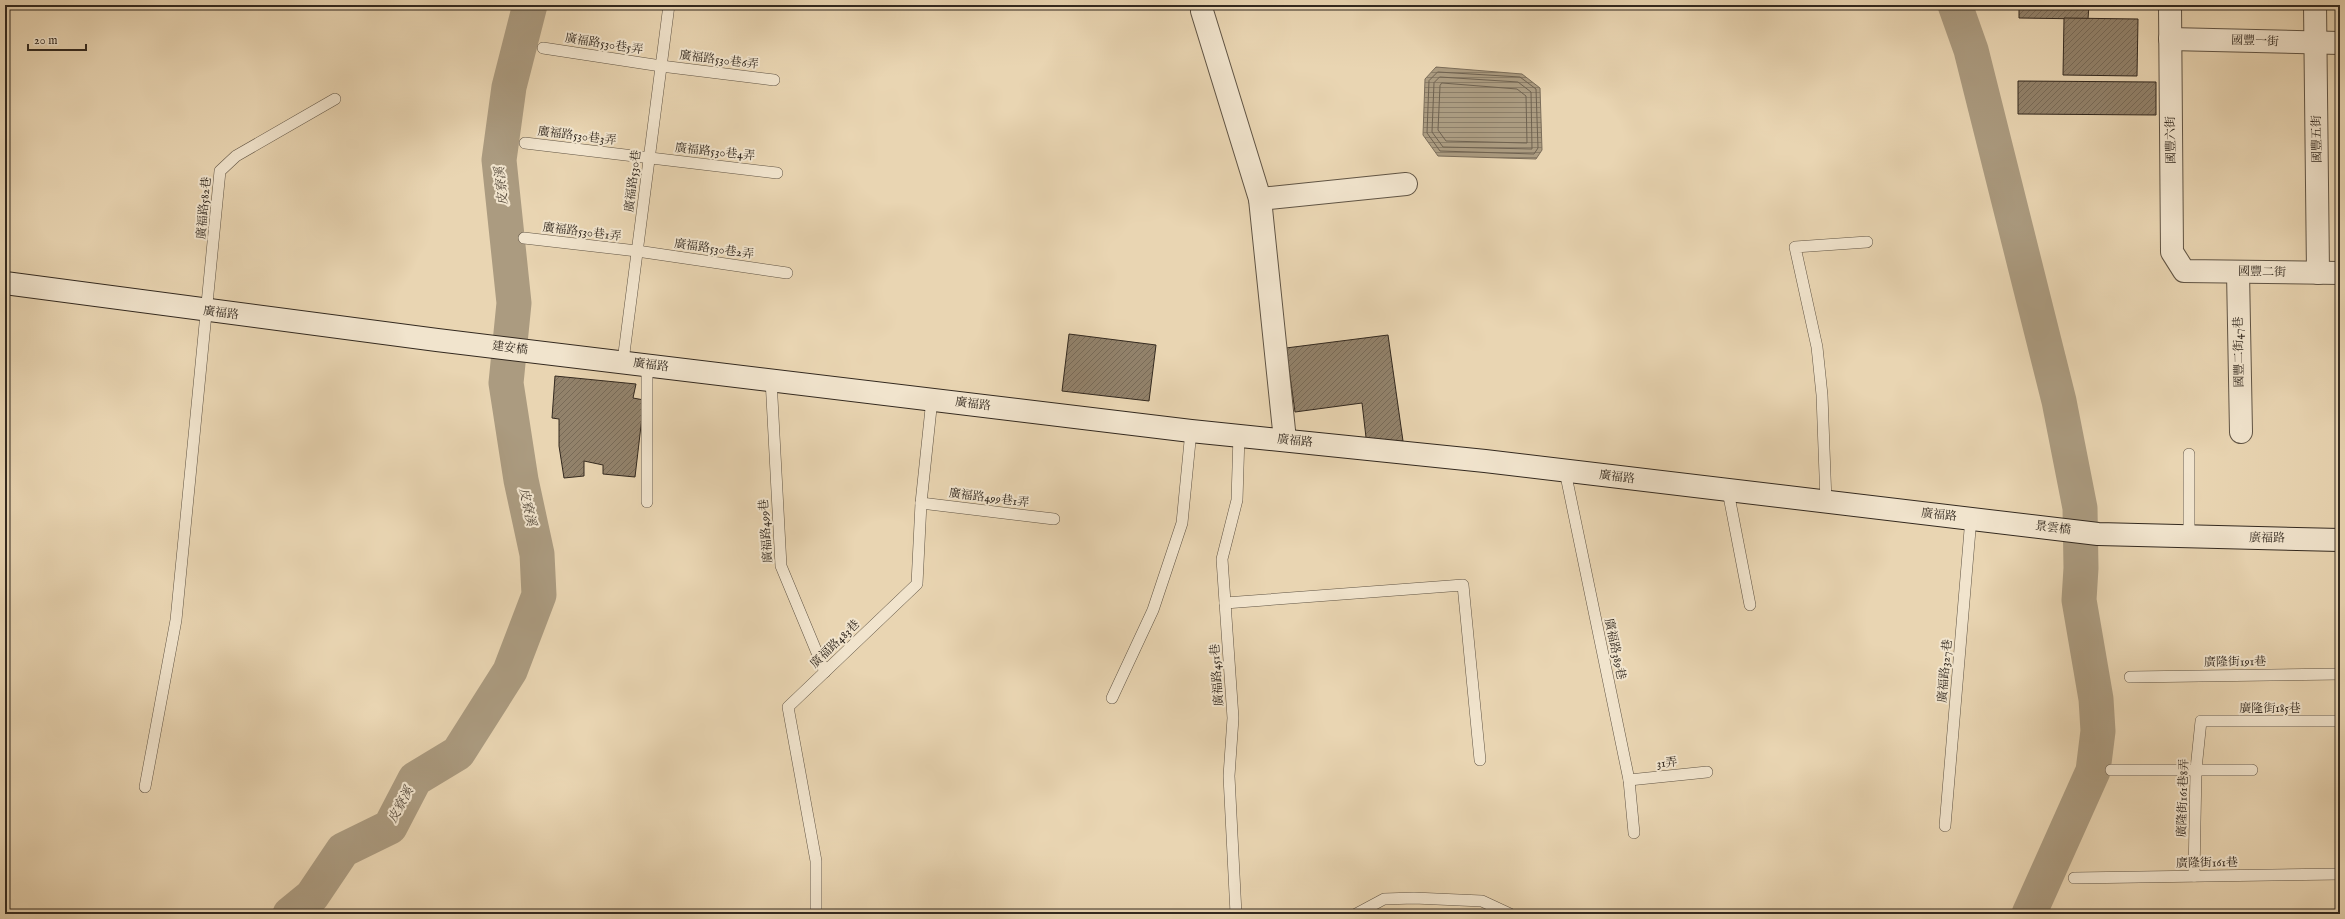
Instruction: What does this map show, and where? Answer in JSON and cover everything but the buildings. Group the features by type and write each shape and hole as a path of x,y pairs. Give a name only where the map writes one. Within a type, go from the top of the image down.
{"street":[{"name":"國豐六街","path":"2170,5 2172,252 2184,270"},
{"name":"國豐五街","path":"2315,5 2318,273"},
{"path":"1202,11 1260,199 1285,440"},
{"name":"國豐一街","path":"2170,39 2340,43"},
{"path":"1260,199 1406,184"},
{"name":"國豐二街","path":"2184,270 2340,273"},
{"name":"國豐二街47巷","path":"2238,272 2241,432"},
{"name":"廣福路","path":"5,283 208,311 437,340"},
{"name":"建安橋","path":"437,340 582,356"},
{"name":"廣福路","path":"582,356 1191,431 1565,471 2008,523"},
{"name":"景雲橋","path":"2008,523 2098,534"},
{"name":"廣福路","path":"2098,534 2340,540"}],"lane":[{"name":"廣福路530巷","path":"623,361 669,5"},
{"name":"廣福路530巷5弄","path":"543,48 661,66"},
{"name":"廣福路530巷6弄","path":"661,66 774,80"},
{"name":"廣福路582巷","path":"145,787 176,620 208,311 220,171 236,156 335,99"},
{"name":"廣福路530巷3弄","path":"525,143 649,158"},
{"name":"廣福路530巷4弄","path":"649,158 777,172"},
{"name":"廣福路530巷1弄","path":"524,238 637,251"},
{"path":"1826,502 1822,395 1817,347 1795,247 1867,242"},
{"name":"廣福路530巷2弄","path":"637,251 787,273"},
{"path":"647,364 647,502"},
{"name":"廣福路499巷","path":"771,379 781,566 825,672"},
{"name":"廣福路483巷","path":"816,914 816,861 788,707 917,584 921,503 932,399"},
{"path":"1112,698 1153,610 1182,523 1191,431"},
{"name":"廣福路451巷","path":"1236,914 1229,776 1233,718 1222,559 1237,500 1239,435"},
{"path":"2189,454 2189,536"},
{"name":"廣福路389巷","path":"1565,471 1629,780 1634,833"},
{"path":"1728,491 1750,605"},
{"name":"廣福路499巷1弄","path":"921,503 1054,519"},
{"name":"廣福路327巷","path":"1945,826 1971,518"},
{"path":"1225,603 1463,585 1480,760"},
{"name":"廣隆街191巷","path":"2130,677 2340,674"},
{"name":"廣隆街185巷","path":"2201,721 2340,721"},
{"name":"廣隆街161巷8弄","path":"2194,876 2196,769 2201,721"},
{"path":"2111,770 2252,770"},
{"name":"31弄","path":"1629,780 1707,772"},
{"name":"廣隆街161巷","path":"2074,878 2340,874"},
{"path":"1356,914 1384,899 1414,898 1482,901 1510,914"}],"water":[{"path":"1436,67 1522,74 1540,88 1542,150 1536,159 1438,156 1423,135 1425,79"}],"waterway":[{"name":"皮寮溪","path":"290,914 312,896 343,850 390,827 415,779 458,753 510,671 539,595 537,554 521,480 506,383 514,303 499,160 509,87 530,5"},
{"path":"1955,5 1971,50 2059,401 2080,508 2081,568 2079,600 2096,699 2098,731 2093,771 2029,914"}]}
